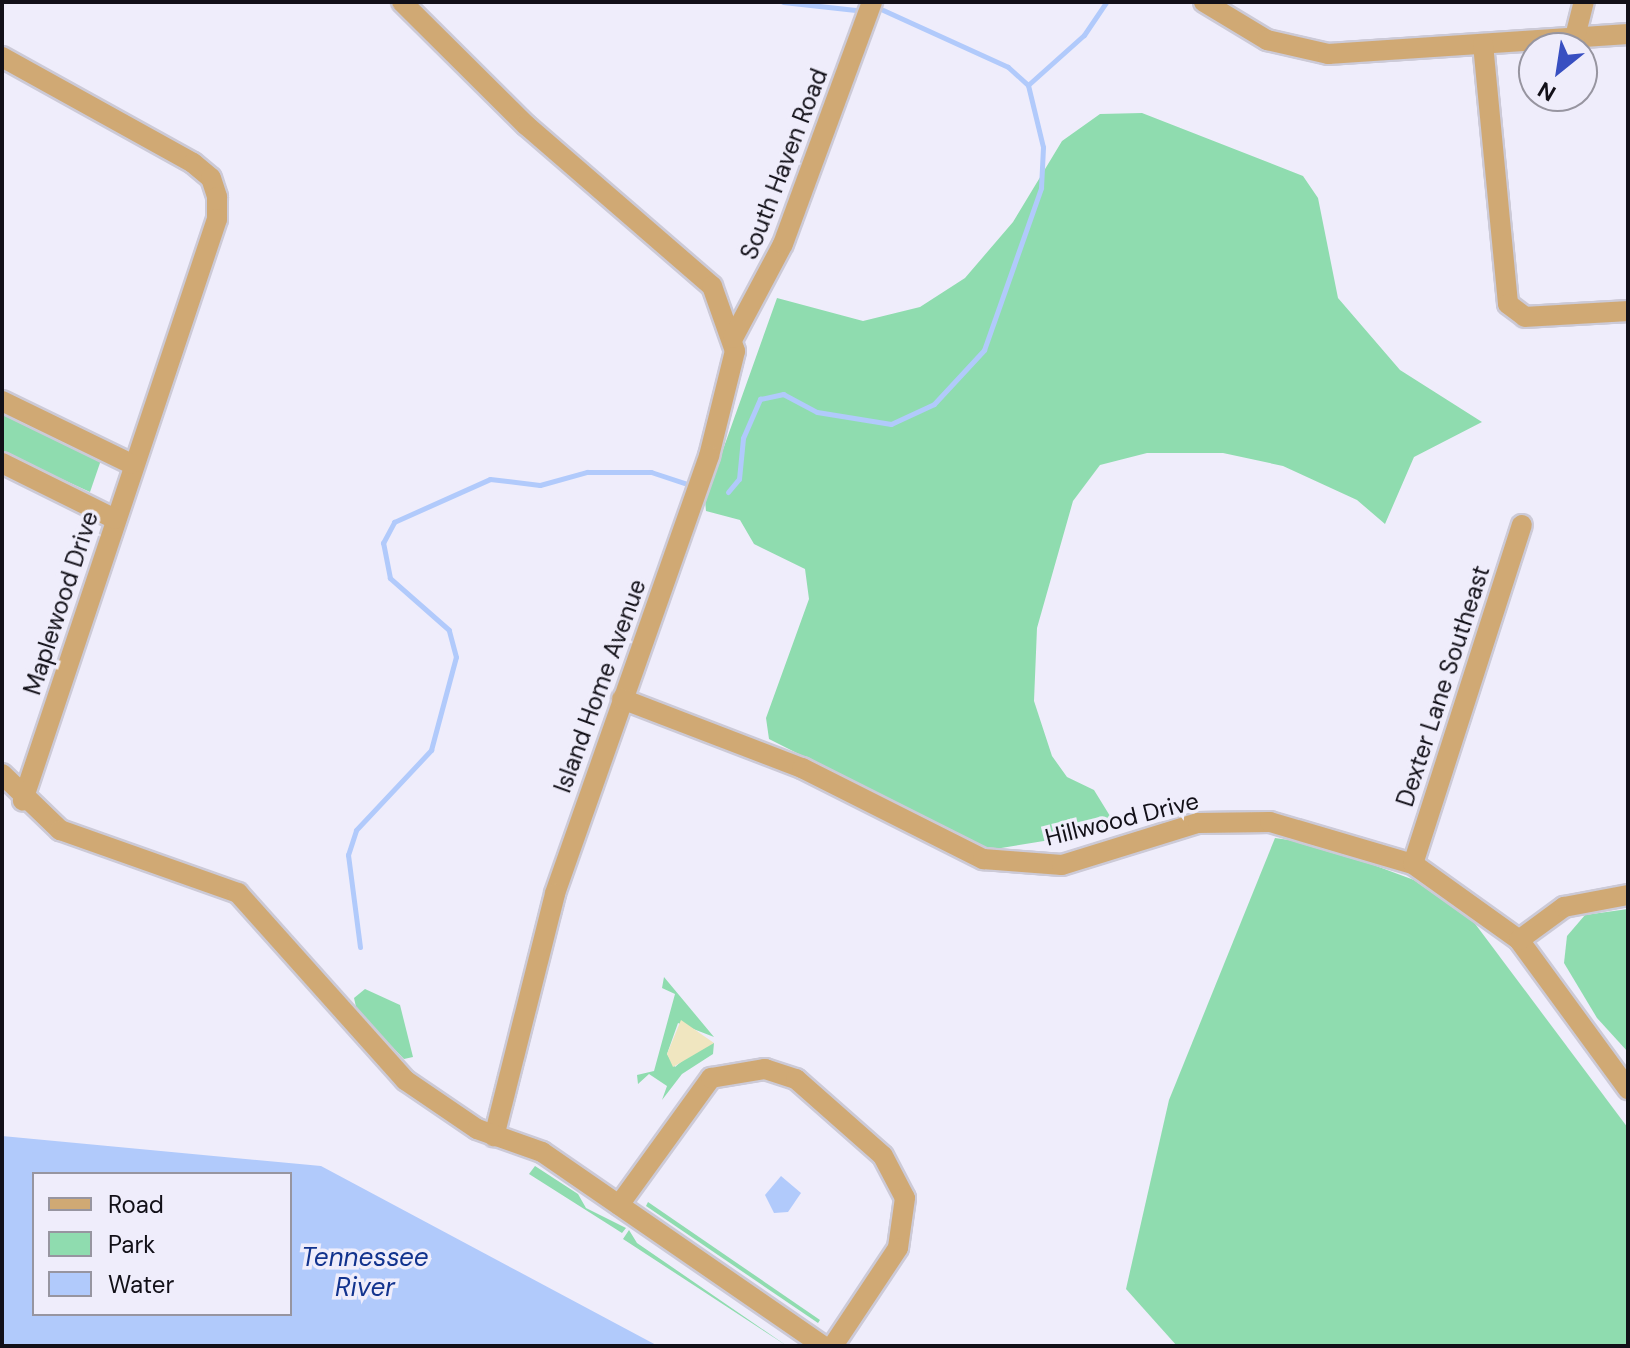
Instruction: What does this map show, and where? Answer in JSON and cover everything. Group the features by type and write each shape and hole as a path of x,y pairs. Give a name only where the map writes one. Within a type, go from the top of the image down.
{"street":[{"name":"Island Home Avenue","path":"402,2 526,125 712,286 733,338 733,374 720,422 544,928 494,1136"},
{"name":"South Haven Road","path":"733,338 783,244 872,2"},
{"path":"1204,2 1294,51 1518,41"},
{"path":"1576,32 1584,2"},
{"path":"1598,36 1628,34"},
{"path":"1483,44 1504,288 1515,311 1628,311"},
{"name":"Maplewood Drive","path":"2,57 193,163 211,178 217,197 217,219 132,464 23,800"},
{"path":"2,401 132,464"},
{"path":"2,463 115,519"},
{"name":"Dexter Lane Southeast","path":"1413,864 1522,525"},
{"name":"Hillwood Drive","path":"622,699 802,768 983,859 1062,865 1198,823 1270,822 1413,864 1519,940 1628,1089"},
{"path":"2,774 23,800 77,839 238,893 378,1055 428,1098 494,1136 542,1152 823,1346"},
{"path":"1519,940 1564,907 1628,895"},
{"path":"619,1205 711,1078 765,1069 796,1079 883,1156 905,1198 898,1248 833,1346"}],"green space":[{"path":"1142,113 1303,176 1318,198 1338,298 1400,370 1482,422 1414,457 1385,524 1357,500 1283,466 1223,453 1147,453 1100,465 1073,501 1037,628 1034,701 1052,756 1067,777 1094,790 1118,829 989,850 769,739 766,718 809,599 805,569 754,544 740,520 706,511 705,500 777,298 863,321 920,307 965,278 1013,222 1062,141 1100,114"},
{"path":"2,411 101,460 90,492 2,452"},
{"path":"1275,838 1317,844 1414,880 1473,921 1628,1128 1628,1346 1177,1346 1126,1289 1169,1100"},
{"path":"1628,909 1628,1052 1597,1018 1564,963 1567,936 1585,915"},
{"path":"664,977 714,1037 678,1023 667,1054 675,1067 702,1044 714,1043 713,1054 682,1074 662,1100 667,1086 649,1074 638,1084 637,1075 654,1071 675,994 662,988"},
{"path":"365,989 400,1005 413,1057 404,1059 357,1011 354,998"},
{"path":"535,1166 578,1194 586,1208 626,1228 622,1233 529,1174"},
{"path":"648,1202 820,1320 818,1323 646,1206"},
{"path":"629,1230 637,1243 787,1346 623,1239"}],"sand":[{"path":"681,1020 714,1043 673,1067 667,1054"}],"water":[{"name":"Tennessee River","path":"2,1136 321,1166 658,1346 2,1346"},
{"path":"781,1176 801,1193 788,1212 774,1213 765,1195"}],"waterway":[{"path":"783,2 856,10"},
{"path":"728,492 739,479 743,438 760,399 783,394 817,412 891,424 934,404 984,350 1041,188 1043,147 1028,85 1084,35 1106,2"},
{"path":"883,10 1008,67 1028,85"},
{"path":"360,947 348,855 356,830 431,750 456,657 449,630 390,578 383,543 394,522 490,479 540,485 587,472 651,472 690,485"}]}
